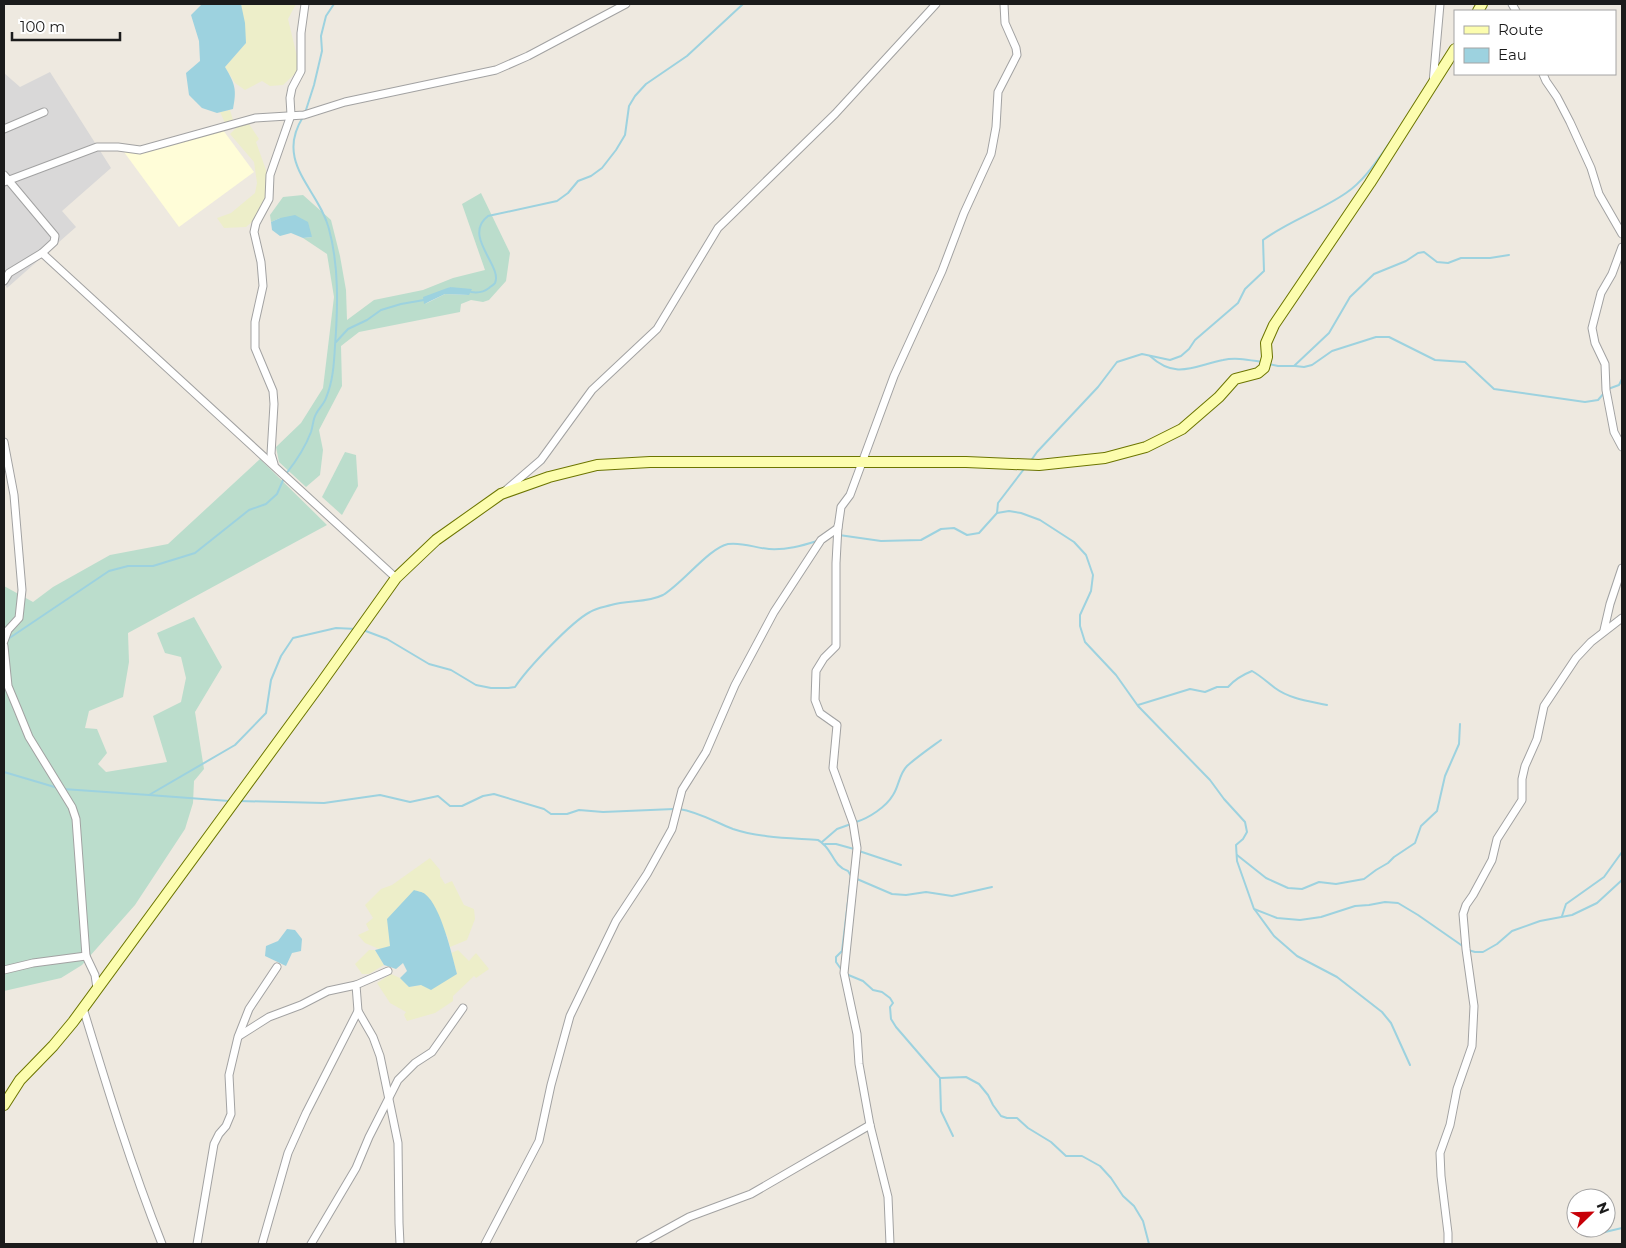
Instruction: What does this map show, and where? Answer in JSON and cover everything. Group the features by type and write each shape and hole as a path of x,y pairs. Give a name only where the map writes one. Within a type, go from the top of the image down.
{"street":[{"path":"274,464 271,454 273,391 255,348 255,322 263,286 261,262 254,232 256,223 269,199 270,175 291,115 290,98 292,88 301,71 301,33 305,4"},
{"path":"4,281 9,274 42,253 54,242 55,236 5,179 97,147 140,150 255,118 315,112 345,102 496,70 528,56 626,4"},
{"path":"4,1105 20,1080 53,1046 83,1008 396,578 436,540 501,494 541,460 592,390 657,329 718,228 836,114 936,4"},
{"path":"890,1244 888,1197 870,1125 859,1064 857,1034 844,973 857,848 853,823 833,768 837,725 820,714 815,700 816,671 824,658 836,646 836,563 838,526 842,507 850,495 894,376 942,272 964,213 991,154 996,127 998,92 1017,55 1016,48 1005,23 1004,4"},
{"path":"1433,83 1440,4"},
{"path":"501,494 549,477 597,465 650,462 966,462 1039,465 1105,458 1146,447 1182,429 1219,397 1235,379 1258,373 1264,368 1267,357 1266,342 1274,325 1370,183 1454,51"},
{"path":"1544,75 1570,122 1591,168 1599,194 1622,234"},
{"path":"4,129 44,112"},
{"path":"1622,247 1612,274 1601,293 1592,328 1595,343 1605,364 1606,390 1614,432 1622,447"},
{"path":"42,253 396,578"},
{"path":"4,266 9,274"},
{"path":"4,442 14,495 22,590 19,618 8,630 4,641"},
{"path":"485,1244 539,1141 551,1086 570,1016 616,921 647,874 672,829 682,790 706,752 735,684 774,612 821,540 838,528 838,526"},
{"path":"1604,630 1622,568"},
{"path":"1448,1244 1440,1153 1450,1125 1456,1088 1472,1046 1474,1006 1463,922 1466,905 1492,860 1498,839 1522,800 1522,778 1525,766 1537,739 1544,706 1576,658 1604,630 1622,618"},
{"path":"4,646 8,686 29,737 72,807 76,819 86,956 95,975 97,988"},
{"path":"4,970 33,963 86,956"},
{"path":"197,1244 214,1144 226,1126 231,1114 229,1075 238,1037 249,1009 276,967"},
{"path":"238,1037 270,1017 301,1005 328,991 356,985 388,971"},
{"path":"356,985 358,1011 373,1036 380,1056 398,1144 398,1223 400,1244"},
{"path":"83,1008 116,1120 138,1185 162,1244"},
{"path":"311,1244 356,1168 398,1080 415,1063 432,1052 463,1008"},
{"path":"262,1244 288,1153 358,1011"},
{"path":"640,1244 689,1216 751,1194 870,1125"}],"shaded area":[{"path":"50,72 111,168 62,211 76,227 7,288 4,283 4,73 20,87"},
{"path":"220,126 254,172 179,227 124,152"}],"green space":[{"path":"241,4 296,4 288,19 300,69 283,85 270,86 262,81 245,90 235,83 225,67 246,43"},
{"path":"230,110 233,120 225,123 220,112"},
{"path":"249,124 259,139 256,142 266,170 268,188 266,200 253,221 246,227 224,228 217,218 231,213 255,193 257,183 254,162 230,134 239,125"},
{"path":"481,193 510,253 506,281 489,300 483,302 471,300 461,304 460,312 359,332 341,346 342,386 319,430 323,450 320,475 306,487 279,462 276,447 301,423 323,388 334,297 327,254 303,238 312,237 280,218 271,222 270,215 283,197 303,195 331,220 346,290 347,320 374,300 423,290 453,278 485,270 462,204","holes":["450,287 469,295 445,294 425,304"]},
{"path":"345,452 356,455 358,486 342,515 322,497"},
{"path":"260,459 327,525 128,633 129,662 123,697 89,711 85,728 97,729 107,753 98,764 106,772 167,762 153,716 181,702 186,678 181,657 165,653 157,633 194,617 222,667 195,712 204,769 194,781 193,803 185,829 135,905 82,965 61,978 4,991 4,586 33,602 53,587 110,555 168,544"},
{"path":"430,858 440,870 440,876 445,884 452,881 464,905 474,909 475,919 467,940 450,947 447,935 379,949 365,943 358,935 369,930 366,924 373,918 365,905 381,889 392,885"},
{"path":"369,950 375,950 384,965 369,974 362,974 355,964"},
{"path":"458,950 469,961 476,953 489,969 476,978 474,976 453,996 453,1001 435,1013 407,1021 404,1015 406,1012 390,1003 377,983 391,974 400,978 409,987 457,974 451,953"}],"water":[{"path":"202,4 241,4 245,23 246,43 225,67 234,87 233,109 217,113 202,108 189,95 186,73 200,61 199,41 191,15"},
{"path":"295,215 308,222 312,237 303,238 291,233 280,236 272,230 271,222"},
{"path":"450,287 472,289 469,295 445,294 424,304 423,297"},
{"path":"414,890 425,894 436,909 445,931 457,974 431,990 421,985 409,987 400,978 407,971 403,963 396,969 384,965 375,950 390,946 387,919"},
{"path":"287,929 295,930 302,939 301,951 292,953 286,966 265,956 266,946 278,941"}],"waterway":[{"path":"305,113 322,51 321,36 326,16 334,4"},
{"path":"471,292 485,290 495,283 494,268 481,242 479,233 481,224 488,216 557,201 568,193 578,181 591,176 602,168 625,135 629,106 635,96 646,84 687,56 743,4"},
{"path":"286,474 306,443 315,416 328,392 334,366 337,316 335,257 329,229 317,201 301,175 293,148 295,133 303,117"},
{"path":"1030,462 1037,452 1098,387 1117,362 1142,354 1170,360 1181,356 1189,349 1195,340 1238,303 1245,289 1264,271 1263,240 1353,188 1371,169 1391,141"},
{"path":"1269,364 1294,366 1329,333 1350,297 1374,274 1406,261 1418,253 1424,252 1437,262 1448,263 1461,258 1490,258 1509,255"},
{"path":"336,342 348,329 367,320 381,310 424,300"},
{"path":"1295,366 1304,367 1312,365 1332,351 1376,337 1389,337 1435,360 1465,362 1494,389 1585,402 1598,400 1605,392"},
{"path":"1150,356 1168,368 1177,369 1194,368 1228,359 1262,362"},
{"path":"1608,389 1619,385 1622,379"},
{"path":"997,513 998,503 1024,469"},
{"path":"8,639 109,571 128,566 153,566 195,553 249,510 266,504 277,494 284,478"},
{"path":"839,535 881,541 921,540 941,529 954,528 967,535 979,533 997,513 1009,511 1040,520 1074,542 1086,555 1093,575 1091,591 1080,615 1080,626 1085,642 1116,675 1138,706 1210,780 1245,822 1247,832 1236,845 1237,861 1254,909 1277,918 1300,920 1321,917 1355,906 1385,902 1398,903 1464,947"},
{"path":"363,630 387,639 429,664 451,670 476,685 491,688 515,687 550,646 582,617 592,611 617,603 657,598 663,595 679,583 704,559 721,547 728,544 744,544 769,549 782,549 817,541"},
{"path":"63,789 149,795 235,745 266,713 271,680 281,656 293,638 336,628 356,629"},
{"path":"1138,705 1190,689 1205,692 1217,687 1228,687 1252,671 1287,695 1327,705"},
{"path":"1237,855 1266,878 1288,888 1302,889 1319,882 1336,884 1364,879 1415,843 1421,826 1437,811 1445,776 1459,744 1460,724"},
{"path":"856,822 882,808 895,791 907,766 941,740"},
{"path":"4,772 58,788"},
{"path":"239,801 324,803 380,795 410,802 438,796 450,806 462,806 483,796 494,794 544,809 551,814 567,814 579,810 603,812 674,809"},
{"path":"149,795 229,801"},
{"path":"679,809 743,832 818,840 823,843 835,861 848,871 851,876 842,951 836,957 836,962 841,969"},
{"path":"822,842 837,829 851,824"},
{"path":"825,844 836,844 854,849"},
{"path":"859,851 901,865"},
{"path":"1562,916 1566,904 1604,877 1622,852"},
{"path":"857,879 892,894 906,895 926,892 952,896 992,887"},
{"path":"1468,950 1483,952 1497,944 1512,931 1540,921 1572,915 1597,903 1622,880"},
{"path":"1255,910 1274,936 1297,956 1337,977 1382,1012 1391,1023 1410,1065"},
{"path":"846,974 863,981 873,990 882,992 890,998 893,1003 890,1007 891,1019 940,1078 966,1077 979,1084 1001,1116 1017,1118 1028,1128 1051,1142 1066,1156 1082,1156 1100,1166 1123,1196 1134,1206 1143,1221 1149,1244"},
{"path":"940,1079 941,1111 953,1136"},
{"path":"1616,1229 1622,1228"}]}
